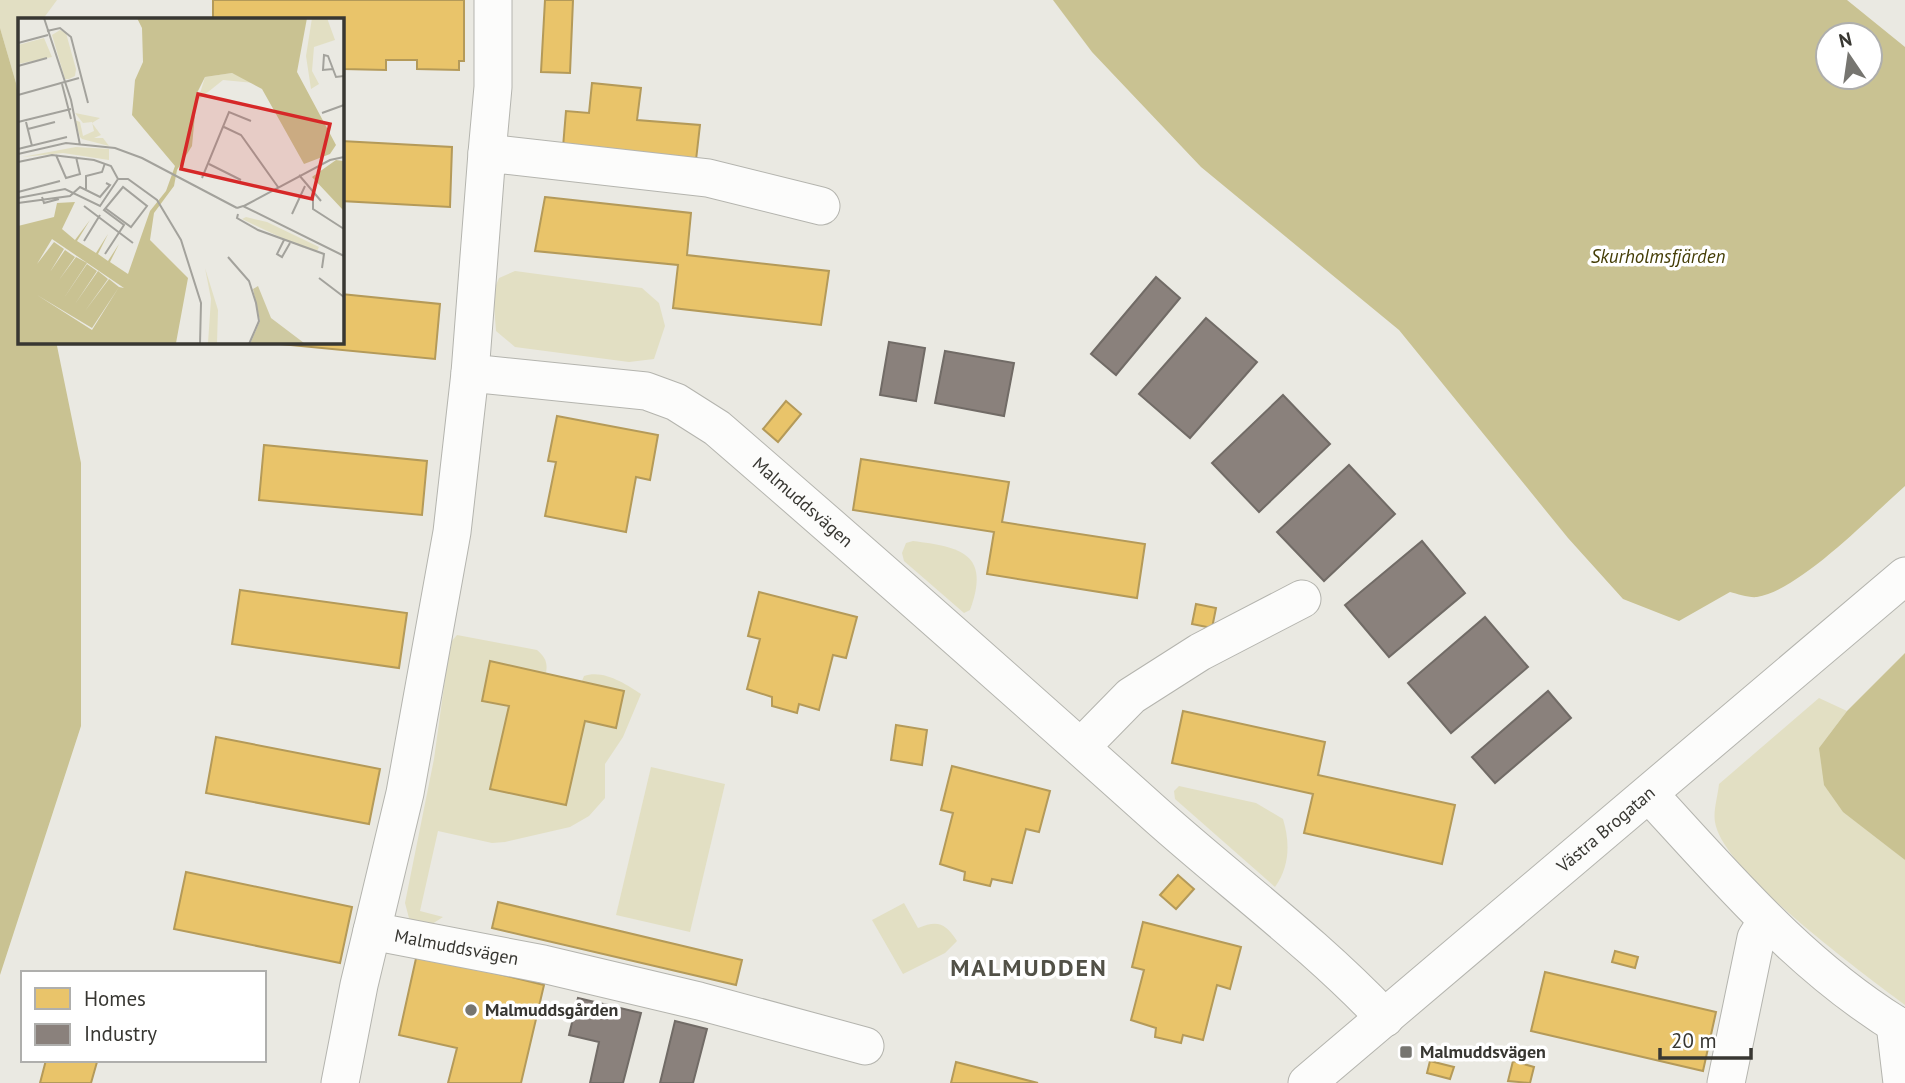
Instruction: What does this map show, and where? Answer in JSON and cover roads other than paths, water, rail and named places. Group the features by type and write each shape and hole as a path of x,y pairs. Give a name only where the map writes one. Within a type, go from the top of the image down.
{"street":[{"name":"Malmuddsvägen","path":"340,1083 405,793 452,532 470,373 493,87 492,0"},
{"path":"487,153 708,178 821,206"},
{"name":"Malmuddsvägen","path":"470,373 633,389 676,402 717,428 1082,746 1156,815 1332,967 1385,1018"},
{"name":"Västra Brogatan","path":"1307,1083 1905,576"},
{"path":"1082,746 1131,696 1200,652 1302,599"},
{"path":"1649,794 1766,922 1830,978 1900,1027 1902,1083"},
{"path":"1726,1083 1756,937 1766,922"},
{"name":"Malmuddsvägen","path":"372,931 543,964 699,1001 865,1046"}],"water":[{"name":"Skurholmsfjärden","path":"1053,0 1847,0 1873,21 1814,21 1814,91 1884,91 1884,30 1905,47 1905,486 1814,567 1774,591 1757,597 1730,592 1679,621 1623,599 1568,538 1399,330 1201,167 1092,52"},
{"path":"0,28 18,98 18,343 56,343 81,463 81,726 0,975"},
{"path":"1905,653 1905,860 1843,812 1824,785 1819,748 1847,711"}],"place":[{"name":"Malmuddsgården","path":"471,1010"},
{"name":"Malmuddsvägen","path":"1406,1052"}],"district":[{"name":"MALMUDDEN","path":"1029,968"}]}
